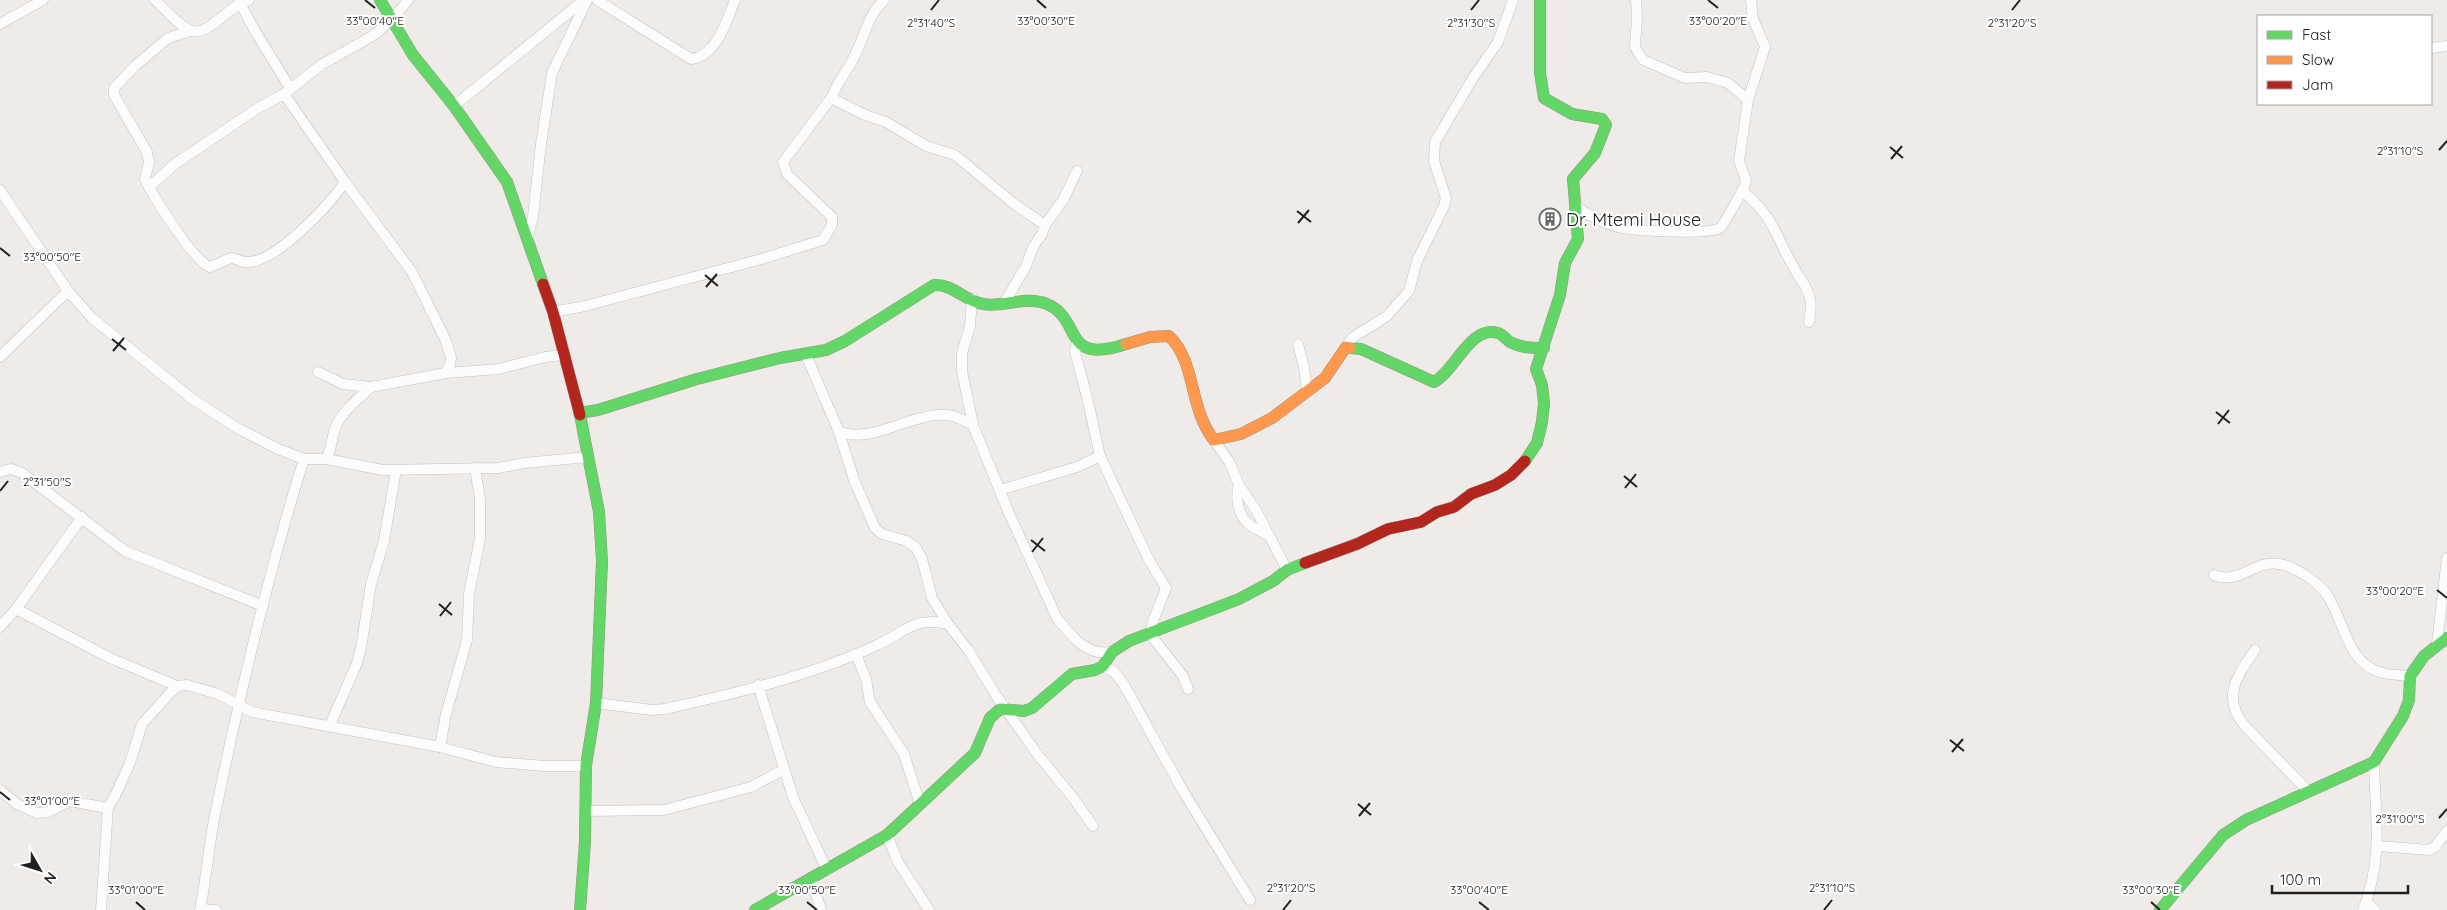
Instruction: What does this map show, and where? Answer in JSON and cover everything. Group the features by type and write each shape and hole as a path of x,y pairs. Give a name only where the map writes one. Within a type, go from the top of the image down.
{"street":[{"path":"0,24 43,0"},
{"path":"155,0 190,32"},
{"path":"380,0 413,55 454,106 507,182 528,236 553,312 579,413 598,512 602,561 596,703 586,766 586,811 580,910"},
{"path":"149,187 175,164 258,108 287,91 321,65 374,35 392,19 408,0"},
{"path":"454,106 585,0"},
{"path":"528,236 533,216 552,73 585,0"},
{"path":"597,0 691,59 702,55 715,43 735,0"},
{"path":"553,312 585,306 776,256 823,240 832,226 832,217 787,174 783,162 832,98 835,88 853,60 874,9 884,0"},
{"path":"1214,440 1241,434 1272,418 1325,378 1352,338 1387,316 1408,291 1417,261 1444,206 1446,198 1434,160 1435,142 1446,119 1498,42 1505,28 1514,0"},
{"path":"755,910 887,835 975,753 994,713 1000,709 1024,711 1032,708 1072,674 1095,670 1103,666 1112,652 1129,642 1256,590 1287,570 1357,544 1388,529 1421,522 1437,512 1454,507 1471,494 1495,485 1516,472 1532,453 1542,422 1544,395 1536,369 1560,295 1565,263 1578,239 1573,179 1595,153 1606,125 1602,119 1572,114 1544,98 1538,66 1542,19 1540,0"},
{"path":"1636,0 1635,47 1643,60 1685,78 1707,77 1728,83 1748,100"},
{"path":"1576,208 1590,216 1618,227 1674,231 1710,231 1723,225 1743,192 1746,180 1739,161 1748,100 1765,47 1753,19 1751,0"},
{"path":"345,182 311,222 270,254 248,262 231,258 210,267 202,263 182,239 149,187 145,179 149,163 147,152 118,104 114,96 114,88 135,66 168,38 190,32 199,33 210,28 245,2 255,31 287,91 345,182 412,272 446,341 451,358 446,373"},
{"path":"168,13 168,38"},
{"path":"2432,48 2447,46"},
{"path":"832,98 865,115 886,122 926,146 955,155 1013,203 1044,225"},
{"path":"1005,302 1026,266 1033,247 1042,234 1044,225 1063,200 1077,171"},
{"path":"0,190 68,291 104,329 191,398 261,441 304,459 326,459 373,469 475,468 588,457"},
{"path":"1743,192 1757,203 1777,230 1793,267 1804,282 1810,298 1809,322"},
{"path":"579,413 598,410 697,378 780,358 826,350 845,341 934,285 945,284 980,304 1042,302 1050,304 1063,317 1082,346 1097,350 1161,334 1177,340 1182,347 1198,416 1206,433 1214,440 1230,463 1239,485 1256,510 1287,570"},
{"path":"0,357 68,291"},
{"path":"972,299 970,326 962,353 962,371 973,425 1058,618 1068,632 1086,648 1094,652 1112,652"},
{"path":"1346,347 1361,349 1434,382 1444,376 1473,338 1481,334 1498,333 1520,348 1544,348"},
{"path":"1077,341 1075,352 1100,456 1148,560 1166,588 1150,634"},
{"path":"1298,344 1304,366 1307,391"},
{"path":"318,372 342,384 371,387 446,373 499,369 545,357 563,355"},
{"path":"806,355 839,432 854,480 875,528 882,534 907,540 916,548 922,559 932,598 948,624 970,651 1038,755 1074,799 1093,826"},
{"path":"326,459 331,450 336,426 353,404 371,387"},
{"path":"839,432 859,436 866,435 936,415 950,415 973,425"},
{"path":"1000,490 1077,467 1100,456"},
{"path":"216,910 200,909 216,806 238,705 263,606 304,459"},
{"path":"0,472 11,468 22,472 126,551 263,606"},
{"path":"440,747 446,714 467,640 469,594 480,538 480,499 475,468"},
{"path":"330,725 359,655 372,584 384,541 396,470"},
{"path":"0,627 16,609 82,517"},
{"path":"2160,910 2223,835 2246,820 2308,791 2332,783 2374,762 2403,716 2409,700 2410,676 2424,656 2442,641 2439,612 2447,558"},
{"path":"2214,575 2230,578 2267,563 2276,562 2294,569 2320,586 2329,597 2346,633 2351,650 2374,670 2410,676"},
{"path":"596,703 652,710 665,709 758,685 856,654 922,621 937,606"},
{"path":"16,609 66,633 110,658 177,686 188,685 198,687 262,714 330,725 440,747 496,762 545,766 586,766"},
{"path":"2439,612 2447,624"},
{"path":"922,621 948,624"},
{"path":"1150,634 1183,676 1188,689"},
{"path":"2255,650 2232,693 2232,704 2238,718 2308,791"},
{"path":"856,654 866,679 870,702 904,754 920,804"},
{"path":"1103,666 1114,672 1122,683 1183,791 1250,900"},
{"path":"758,685 783,770 800,815 827,870"},
{"path":"101,910 108,807 130,763 142,724 177,686"},
{"path":"2374,762 2378,846 2374,877 2365,906 2375,910"},
{"path":"586,811 664,810 751,787 783,770"},
{"path":"0,790 17,804 37,813 48,812 70,801 99,808 108,807"},
{"path":"2378,846 2429,850 2447,831"},
{"path":"887,835 898,862 929,910"},
{"path":"811,879 821,910"}],"traffic: fast":[{"path":"380,0 413,55 454,106 507,182 543,284"},
{"path":"1525,461 1537,443 1542,422 1544,403 1542,385 1536,369 1560,295 1565,263 1578,239 1573,179 1595,153 1606,125 1602,119 1572,114 1544,98 1540,73 1540,0"},
{"path":"579,413 598,410 697,379 780,358 826,350 845,341 934,285 947,287 970,300 983,304 991,305 1023,301 1047,304 1058,311 1082,345 1091,349 1105,349 1126,344"},
{"path":"1350,348 1361,349 1434,382 1442,376 1471,342 1488,332 1498,333 1510,342 1518,345 1544,348"},
{"path":"580,415 599,512 602,561 596,703 586,766 585,842 580,910"},
{"path":"755,910 887,835 975,753 990,718 1000,709 1024,711 1032,708 1072,674 1095,670 1103,666 1112,652 1129,641 1239,599 1273,581 1287,570 1305,563"},
{"path":"2160,910 2223,835 2246,820 2374,762 2403,716 2409,700 2410,676 2424,656 2447,638"}],"traffic: slow":[{"path":"1126,344 1150,337 1169,336 1178,347 1184,359 1200,414 1214,440 1241,434 1272,418 1325,378 1346,347 1350,348"}],"traffic: jam":[{"path":"543,284 553,312 580,415"},
{"path":"1305,563 1357,544 1388,529 1421,522 1437,512 1454,507 1471,494 1495,485 1511,475 1525,461"}],"place":[{"name":"Dr. Mtemi House","path":"1550,219"}]}
